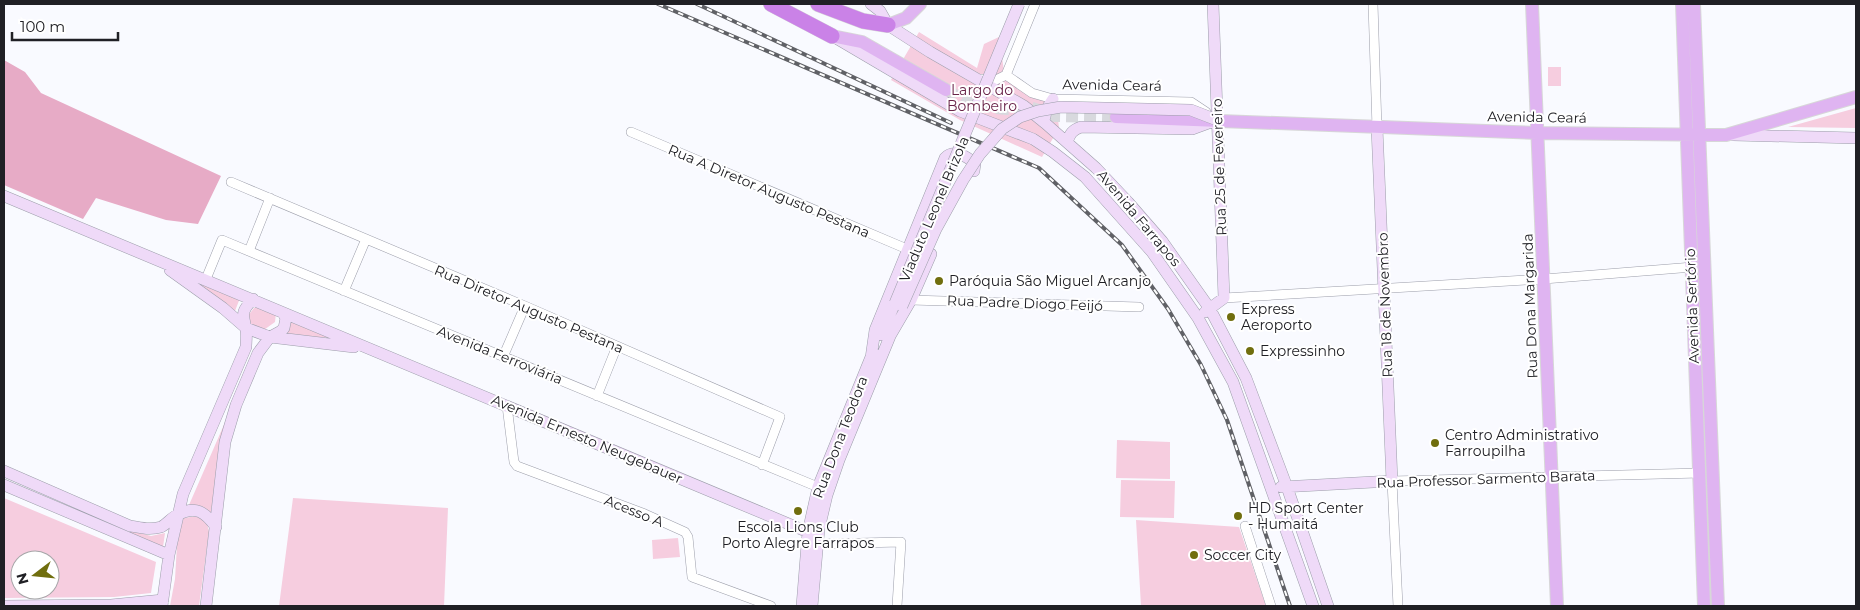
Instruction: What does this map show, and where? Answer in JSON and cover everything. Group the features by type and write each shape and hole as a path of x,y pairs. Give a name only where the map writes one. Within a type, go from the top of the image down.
{"highway":[{"path":"771,4 832,36"},
{"path":"818,4 863,21 888,25"}],"main road":[{"path":"871,4 880,11 888,25 906,18 920,4"},
{"name":"Viaduto Leonel Brizola","path":"903,303 1019,4"},
{"name":"Rua 25 de Fevereiro","path":"1213,4 1224,298"},
{"name":"Rua Dona Margarida","path":"1532,4 1557,606"},
{"name":"Avenida Sertório","path":"1682,4 1694,134 1718,606"},
{"name":"Avenida Sertório","path":"1694,4 1693,267 1704,606"},
{"name":"Avenida Farrapos","path":"888,25 974,79 1024,106 1096,168 1162,241 1210,309 1246,378 1287,487 1328,606"},
{"path":"832,36 862,42 946,90"},
{"name":"Avenida Farrapos","path":"832,36 960,111 1033,139 1053,152 1086,177 1152,252 1198,318 1233,382 1314,606"},
{"path":"1726,135 1856,97"},
{"path":"1044,123 1046,110 1053,99"},
{"name":"Viaduto Leonel Brizola","path":"903,303 936,228 963,180 980,154 1002,129 1020,117 1038,110 1061,107 1191,110 1217,120"},
{"name":"Avenida Ceará","path":"1116,117 1538,133 1856,138"},
{"name":"Avenida Ceará","path":"1067,142 1075,129 1081,127 1192,128 1217,120"},
{"name":"Rua 18 de Novembro","path":"1377,128 1392,481"},
{"path":"871,358 875,330 945,158 955,153 970,159 975,164 975,169 903,303"},
{"name":"Avenida Ernesto Neugebauer","path":"4,196 206,279 366,348 813,530"},
{"name":"Avenida Ernesto Neugebauer","path":"154,258 223,308 246,328 270,337 366,348"},
{"path":"1198,318 1224,298"},
{"path":"4,606 162,603 169,555 183,494 246,347 246,328 243,315 253,299"},
{"name":"Rua Dona Teodora","path":"802,606 805,557 813,530 839,460 903,303"},
{"name":"Rua Dona Teodora","path":"812,606 818,544 813,530 818,487 871,358 903,303"},
{"path":"206,606 225,442 236,404 258,353 270,337 284,328 286,318 283,313"},
{"path":"4,471 130,526 150,529 162,526 177,515 194,510 206,514 216,527"},
{"name":"Rua Professor Sarmento Barata","path":"1272,488 1392,481"},
{"path":"4,485 169,555"}],"street":[{"path":"974,79 996,80 1006,75 1034,4"},
{"name":"Rua 18 de Novembro","path":"1373,4 1377,128"},
{"name":"Avenida Ceará","path":"1006,75 1032,93 1053,99 1191,102 1217,120"},
{"name":"Rua A Diretor Augusto Pestana","path":"631,132 907,249"},
{"name":"Rua Diretor Augusto Pestana","path":"231,182 525,306 780,417 762,465"},
{"path":"248,251 270,198"},
{"path":"344,291 366,239"},
{"name":"Avenida Ferroviária","path":"206,279 222,240 818,487"},
{"path":"1224,298 1544,279 1693,267"},
{"name":"Rua Padre Diogo Feijó","path":"903,303 1139,306"},
{"path":"503,357 525,306"},
{"path":"597,396 617,346"},
{"name":"Acesso A","path":"507,406 514,462 517,466 645,514 685,532 688,537 692,577 771,606"},
{"name":"Rua Professor Sarmento Barata","path":"1392,481 1700,473"},
{"name":"Rua 18 de Novembro","path":"1392,481 1398,606"},
{"path":"1245,526 1271,606"},
{"path":"805,557 818,544 901,542 897,606"}],"green space":[{"name":"Largo do Bombeiro","path":"919,32 977,68 984,44 999,37 1005,78 1028,95 1056,102 1059,128 1042,157 960,120 891,80"},
{"path":"1548,67 1561,67 1561,86 1548,86"},
{"path":"1856,108 1856,128 1788,127"},
{"path":"193,280 240,298 235,311"},
{"path":"261,306 276,313 275,322 261,332 250,327 247,317 254,308"},
{"path":"290,318 332,338 280,335"},
{"path":"226,420 221,438 211,513 196,505 189,505"},
{"path":"1117,440 1170,442 1170,479 1116,478"},
{"path":"1121,480 1175,481 1174,518 1120,517"},
{"path":"4,498 156,562 151,593 114,597 60,597 60,550 10,550 10,598 4,598"},
{"path":"293,498 448,508 444,606 279,606"},
{"path":"197,516 207,523 209,532 199,606 170,606 175,579 178,528 184,518"},
{"name":"Soccer City","path":"1136,520 1239,527 1266,606 1141,606"},
{"path":"104,523 151,536 165,533 163,547"},
{"path":"678,538 680,557 653,559 652,540"}],"shaded area":[{"path":"4,60 25,72 41,93 221,176 198,224 166,220 96,198 83,219 4,185"}],"tunnel":[{"path":"946,90 969,103 987,107 1007,109 1027,106 1055,116 1116,117"}],"railway":[{"path":"658,4 1039,168 1122,245 1168,309 1201,365 1227,420 1290,606"},
{"path":"697,4 951,123"}],"place":[{"name":"Paróquia São Miguel Arcanjo","path":"939,281"},
{"name":"Express Aeroporto","path":"1231,317"},
{"name":"Expressinho","path":"1250,351"},
{"name":"Centro Administrativo Farroupilha","path":"1435,443"},
{"name":"Escola Lions Club Porto Alegre Farrapos","path":"798,511"},
{"name":"HD Sport Center - Humaitá","path":"1238,516"},
{"name":"Soccer City","path":"1194,555"}]}
